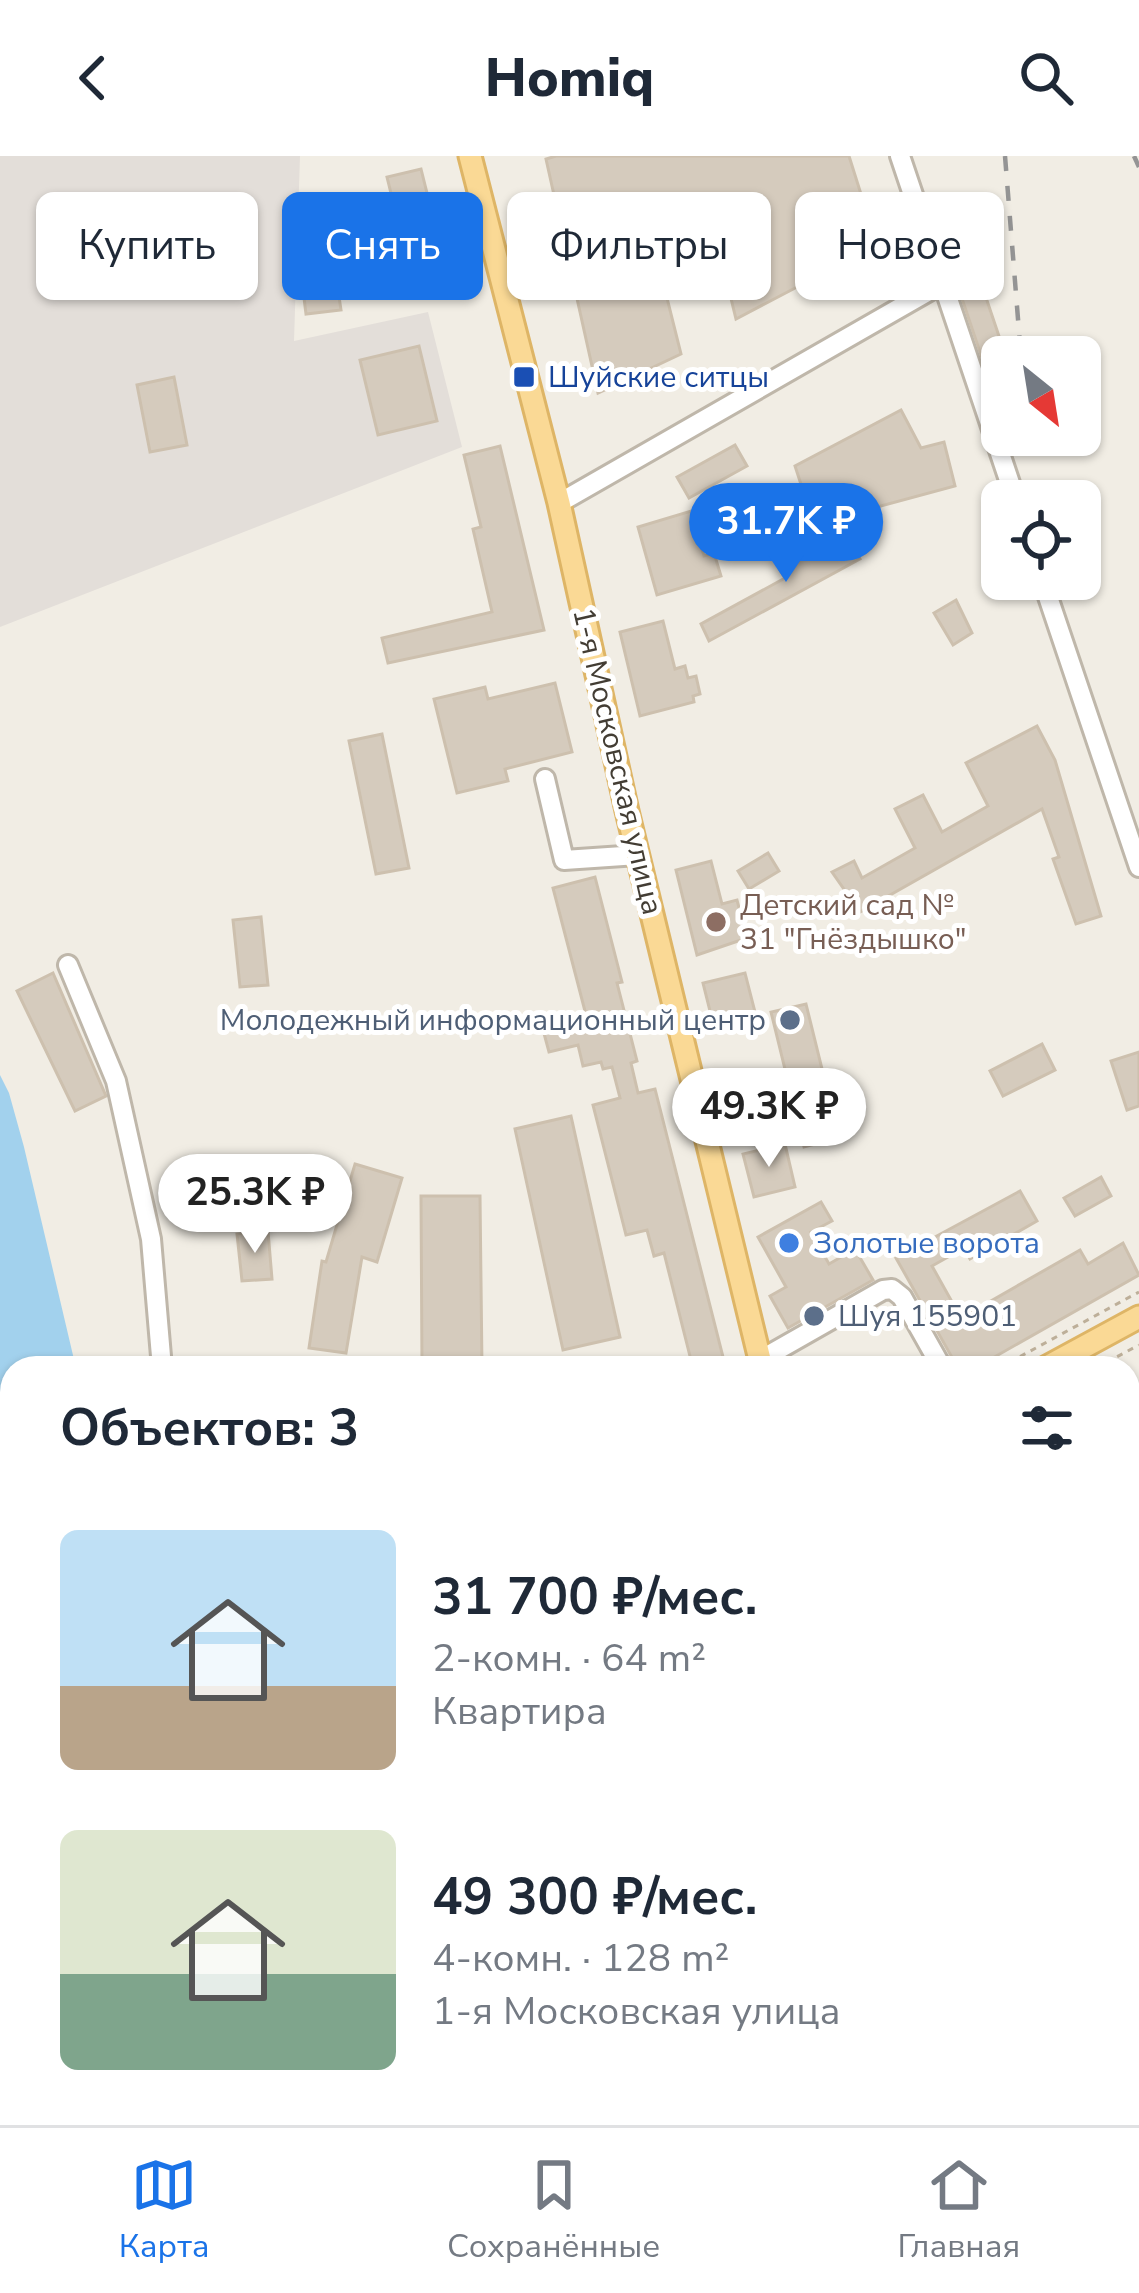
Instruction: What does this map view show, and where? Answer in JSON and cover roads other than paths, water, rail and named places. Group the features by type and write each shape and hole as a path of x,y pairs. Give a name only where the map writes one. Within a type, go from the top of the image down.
{"main road":[{"name":"1-я Московская улица","path":"470,156 559,502 759,1356"},
{"path":"1067,1356 1139,1317"}],"street":[{"path":"900,156 912,192"},
{"path":"559,502 915,300"},
{"path":"948,300 1009,480"},
{"path":"1049,600 1139,867"},
{"path":"545,779 564,860 638,855"},
{"path":"68,965 116,1082 151,1239 162,1356"},
{"path":"774,1356 887,1289 902,1297 935,1356"}],"water":[{"path":"0,1075 24,1147 73,1356 0,1356"}],"railway":[{"path":"1005,156 1019,336"},
{"path":"1134,156 1139,167"}],"place":[{"name":"Шуйские ситцы","path":"524,377"},
{"name":"Детский сад № 31 \"Гнёздышко\"","path":"716,922"},
{"name":"Молодежный информационный центр","path":"790,1020"},
{"name":"Золотые ворота","path":"789,1243"},
{"name":"Шуя 155901","path":"814,1316"}]}
